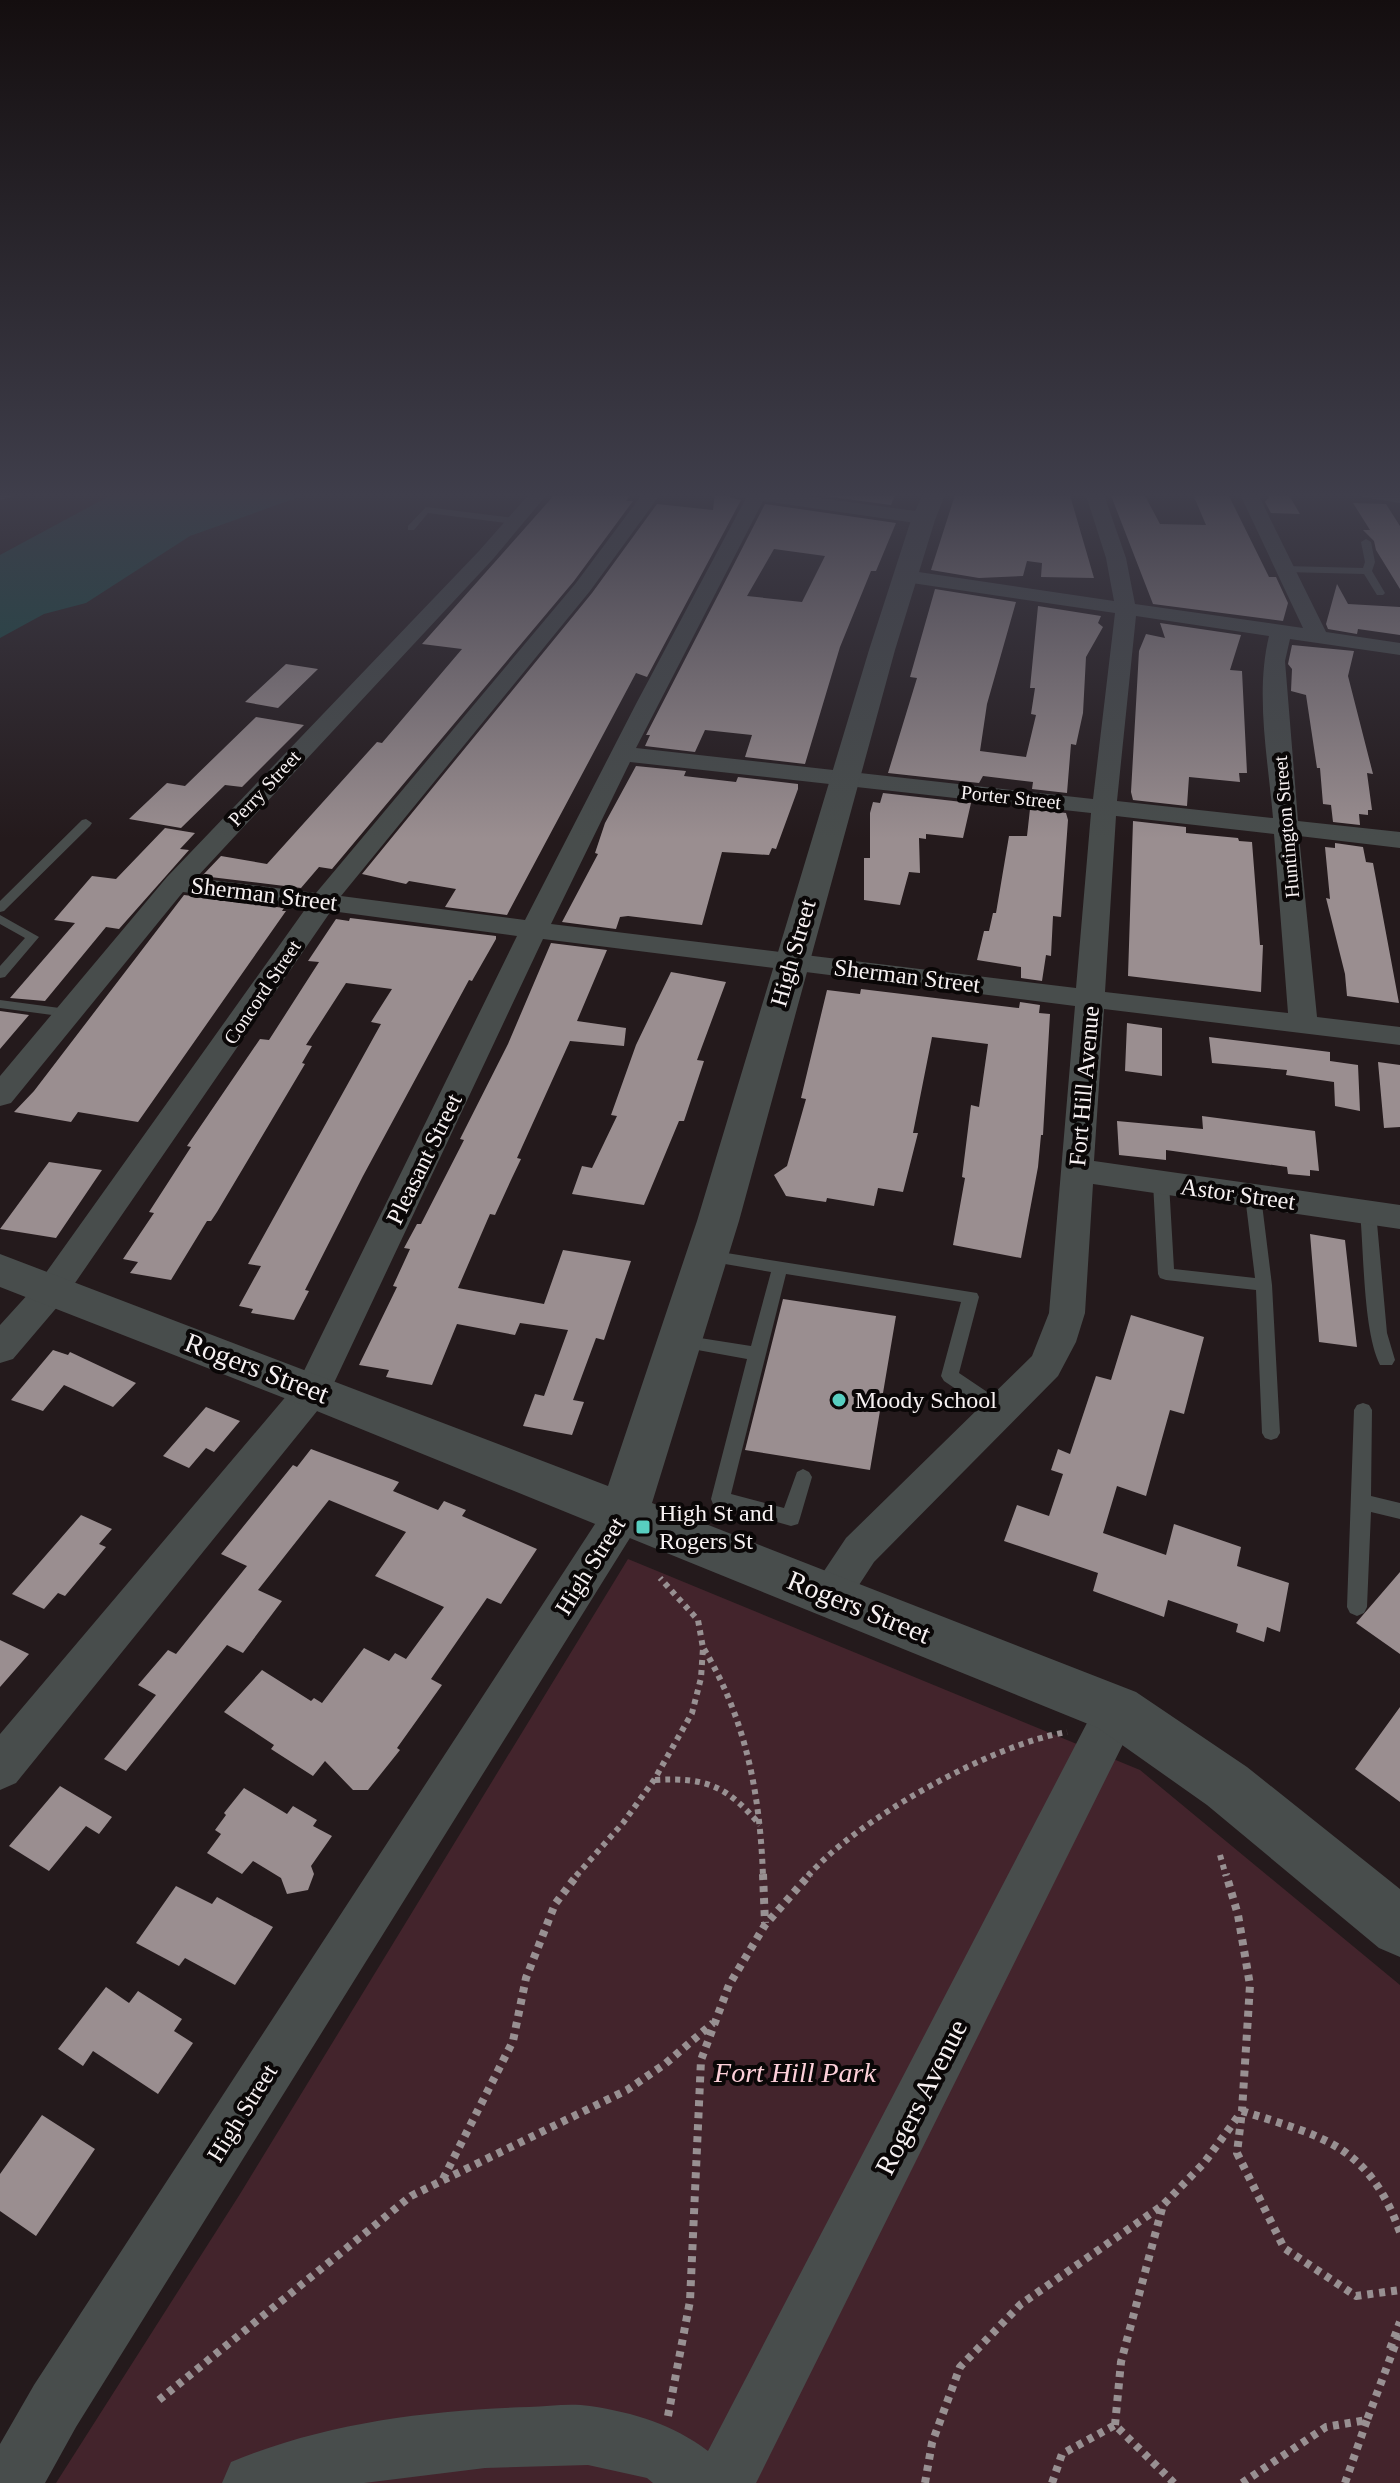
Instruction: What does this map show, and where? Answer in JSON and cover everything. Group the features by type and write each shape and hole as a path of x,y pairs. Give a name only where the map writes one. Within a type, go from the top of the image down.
{"street":[{"name":"Perry Street","path":"0,1096 176,883 433,608"},
{"name":"Concord Street","path":"0,1349 52,1290 323,902 566,608"},
{"name":"Pleasant Street","path":"0,1768 313,1390 534,930 695,608"},
{"name":"High Street","path":"15,2483 18,2471 55,2406 624,1513 706,1256 895,608"},
{"path":"1118,608 1400,649"},
{"path":"1304,608 1318,637"},
{"name":"Fort Hill Avenue","path":"829,1595 860,1550 1045,1366 1058,1342 1067,1313 1104,807 1126,609"},
{"name":"Huntington Street","path":"1281,632 1274,661 1303,1023"},
{"name":"Porter Street","path":"622,754 1400,840"},
{"name":"Sherman Street","path":"176,883 790,963 1400,1036"},
{"name":"Astor Street","path":"1077,1170 1384,1214"},
{"name":"Rogers Street","path":"0,1270 313,1390 1117,1710 1167,1740 1222,1781 1400,1927"},
{"name":"Rogers Avenue","path":"724,2483 1117,1710"},
{"path":"252,2483 282,2472 369,2452 485,2438 588,2435 681,2468"}],"lane":[{"path":"0,908 86,823"},
{"path":"0,919 33,937 0,974"},
{"path":"0,1004 67,1013"},
{"path":"1161,1183 1166,1274 1264,1285"},
{"path":"1253,1196 1264,1285 1271,1433"},
{"path":"1384,1214 1379,1333 1386,1360"},
{"path":"706,1256 971,1297 950,1376 1002,1411"},
{"path":"780,1267 720,1499 791,1518 803,1477"},
{"path":"679,1341 757,1354"},
{"path":"1357,1607 1363,1410"},
{"path":"1362,1502 1400,1511"}],"path":[{"path":"443,2179 513,2041 526,1978 555,1904 585,1864 623,1823 654,1780 692,1713 701,1678 703,1648 698,1620 660,1578"},
{"path":"703,1648 720,1672 736,1706 753,1777 760,1826 765,1925"},
{"path":"681,2468 701,2060 729,1985 765,1925 826,1855 875,1819 972,1766 1036,1737 1067,1732"},
{"path":"654,1780 681,1778 713,1783 739,1799 760,1826"},
{"path":"1220,1855 1238,1915 1250,1985 1237,2153 1284,2248 1356,2296 1400,2290"},
{"path":"159,2400 411,2196 627,2090 665,2064 716,2021"},
{"path":"925,2483 932,2443 960,2367 1021,2304 1163,2205 1204,2163 1242,2111"},
{"path":"1242,2111 1330,2139 1375,2174 1400,2232"},
{"path":"1115,2425 1121,2362 1163,2205"},
{"path":"1345,2483 1400,2322"},
{"path":"1367,2420 1400,2332"},
{"path":"1242,2483 1326,2427 1367,2420"},
{"path":"1052,2483 1062,2454 1115,2425"},
{"path":"1115,2425 1174,2483"}],"green space":[{"name":"Fort Hill Park","path":"628,1559 1140,1770 1400,1985 1400,2483 56,2483 240,2194"}],"shaded area":[{"path":"0,608 67,608 44,614 0,638"}],"building":[{"path":"454,608 551,608 332,869 319,867 301,888 202,876 221,856 267,864 377,742 382,743 462,649 422,644"},
{"path":"580,608 684,608 647,677 636,673 507,915 445,907 456,889 409,881 406,884 362,874"},
{"path":"711,608 856,608 840,647 805,764 745,757 752,735 705,730 695,752 645,746 650,735 646,735"},
{"path":"930,608 1014,608 987,704 980,751 1026,757 1036,715 1031,714 1035,688 1030,688 1038,608 1101,616 1098,623 1103,627 1086,657 1083,713 1076,745 1071,744 1067,793 1032,789 1033,782 983,776 979,783 888,773 917,678 910,677"},
{"path":"1183,608 1287,608 1283,621"},
{"path":"1330,608 1400,608 1400,635 1358,629 1357,634 1328,629 1326,624"},
{"path":"1160,623 1241,635 1230,670 1242,671 1247,773 1239,773 1240,782 1189,777 1187,806 1133,800 1131,792 1139,651 1146,634 1165,638"},
{"path":"1292,645 1354,651 1348,676 1373,774 1367,773 1372,810 1368,810 1368,815 1359,814 1360,825 1333,822 1331,805 1323,804 1320,768 1317,768 1306,695 1291,691 1292,669 1288,664"},
{"path":"286,664 318,669 278,708 245,702"},
{"path":"256,717 304,725 242,787 225,785 181,828 129,819 167,783 185,786"},
{"path":"636,766 686,771 684,776 736,782 738,777 798,784 798,789 776,849 772,848 769,855 722,852 702,925 628,916 620,917 616,929 562,922 598,854 595,853 605,823"},
{"path":"883,793 971,803 963,838 926,834 926,839 919,838 920,873 909,872 900,905 864,900 864,858 870,858 870,813 873,802 880,803"},
{"path":"1030,809 1066,813 1068,820 1061,917 1053,916 1051,956 1046,955 1042,981 1021,978 1021,967 977,960 984,931 989,931 993,913 996,913 1009,836 1027,836"},
{"path":"1133,821 1186,827 1186,833 1252,842 1260,945 1263,945 1261,992 1128,976"},
{"path":"165,828 195,833 180,849 189,850 119,929 106,927 45,1001 10,998 75,923 54,920 92,876 116,879"},
{"path":"1335,843 1363,847 1366,862 1373,863 1399,1003 1347,996 1345,974 1326,898 1330,899 1325,847 1335,848"},
{"path":"184,895 284,908 282,911 286,911 138,1122 78,1112 71,1122 14,1112 34,1091"},
{"path":"350,918 496,936 496,939 472,981 469,980 363,1176 305,1290 309,1291 294,1320 251,1313 253,1309 239,1306 261,1266 248,1264 381,1024 371,1022 392,989 346,983 306,1045 312,1046 302,1063 305,1064 217,1212 211,1221 207,1221 171,1280 130,1273 138,1262 123,1259 154,1213 149,1212 191,1147 187,1146 260,1039 269,1040 319,962 308,961 336,919 349,921"},
{"path":"551,943 607,950 577,1021 626,1028 624,1046 570,1041 517,1158 521,1159 495,1215 490,1214 458,1288 544,1304 563,1250 631,1261 604,1340 596,1338 573,1400 584,1402 572,1435 523,1426 535,1394 544,1396 568,1330 520,1323 515,1335 457,1324 432,1385 386,1377 389,1370 359,1365 397,1287 393,1286 410,1249 404,1248 417,1224 421,1224 464,1140 460,1139 508,1044"},
{"path":"671,972 726,982 697,1060 704,1061 684,1121 679,1121 644,1205 572,1194 582,1166 592,1168 617,1116 611,1115 636,1045"},
{"path":"861,989 1019,1008 1020,1002 1040,1005 1039,1013 1050,1014 1043,1135 1021,1258 953,1245 965,1178 962,1177 971,1105 979,1107 988,1044 932,1037 913,1133 918,1133 903,1192 878,1188 874,1206 827,1198 826,1202 786,1196 774,1175 787,1166 806,1099 801,1098 827,990 860,994"},
{"path":"0,1011 29,1015 0,1049"},
{"path":"1127,1023 1162,1028 1162,1076 1125,1071"},
{"path":"1209,1037 1330,1052 1330,1061 1358,1065 1360,1111 1335,1106 1334,1082 1286,1075 1287,1070 1212,1063"},
{"path":"1378,1062 1400,1065 1400,1127 1384,1128"},
{"path":"1202,1116 1315,1131 1319,1171 1310,1170 1310,1176 1288,1174 1287,1167 1166,1150 1166,1160 1119,1155 1117,1121 1203,1129"},
{"path":"49,1162 102,1170 56,1238 0,1229"},
{"path":"1310,1234 1345,1240 1357,1347 1319,1342"},
{"path":"783,1299 896,1316 870,1470 745,1450"},
{"path":"1131,1315 1204,1337 1184,1414 1170,1410 1146,1496 1117,1486 1103,1533 1166,1555 1174,1524 1241,1547 1237,1566 1289,1583 1280,1632 1267,1627 1264,1642 1236,1632 1238,1624 1168,1600 1164,1617 1093,1591 1098,1573 1004,1541 1017,1505 1049,1516 1063,1474 1051,1470 1058,1449 1070,1454 1096,1376 1111,1380"},
{"path":"53,1350 68,1355 70,1352 136,1383 113,1407 64,1385 43,1411 11,1400"},
{"path":"206,1407 240,1421 214,1452 206,1448 189,1468 163,1456"},
{"path":"311,1449 399,1482 393,1491 438,1510 444,1501 466,1510 462,1516 537,1549 501,1604 487,1598 431,1679 442,1685 397,1748 400,1750 368,1790 353,1790 325,1761 313,1776 271,1749 274,1745 224,1712 262,1670 311,1701 314,1698 322,1703 364,1648 389,1661 395,1653 406,1659 444,1607 375,1576 406,1532 329,1500 258,1590 282,1601 243,1653 227,1645 126,1771 104,1759 156,1695 138,1685 168,1650 176,1654 247,1566 221,1554 293,1465 297,1467"},
{"path":"81,1515 112,1529 99,1544 106,1547 65,1596 58,1593 44,1609 12,1594"},
{"path":"1400,1572 1400,1654 1356,1623"},
{"path":"0,1640 29,1654 0,1687"},
{"path":"1400,1707 1400,1802 1355,1769"},
{"path":"60,1786 112,1817 99,1834 86,1826 49,1871 9,1846"},
{"path":"244,1788 287,1814 293,1806 317,1820 313,1826 332,1836 311,1866 314,1874 308,1890 287,1894 281,1878 253,1861 242,1874 207,1853 221,1834 215,1830 226,1815 224,1813"},
{"path":"176,1886 212,1904 217,1897 273,1927 235,1985 185,1958 179,1966 136,1943"},
{"path":"106,1987 129,2003 138,1991 182,2019 174,2031 193,2043 158,2094 93,2051 83,2066 58,2049"},
{"path":"42,2115 95,2149 36,2236 0,2211 0,2174"}],"place":[{"name":"Moody School","path":"839,1400"},
{"name":"High St and Rogers St","path":"643,1527"}]}
